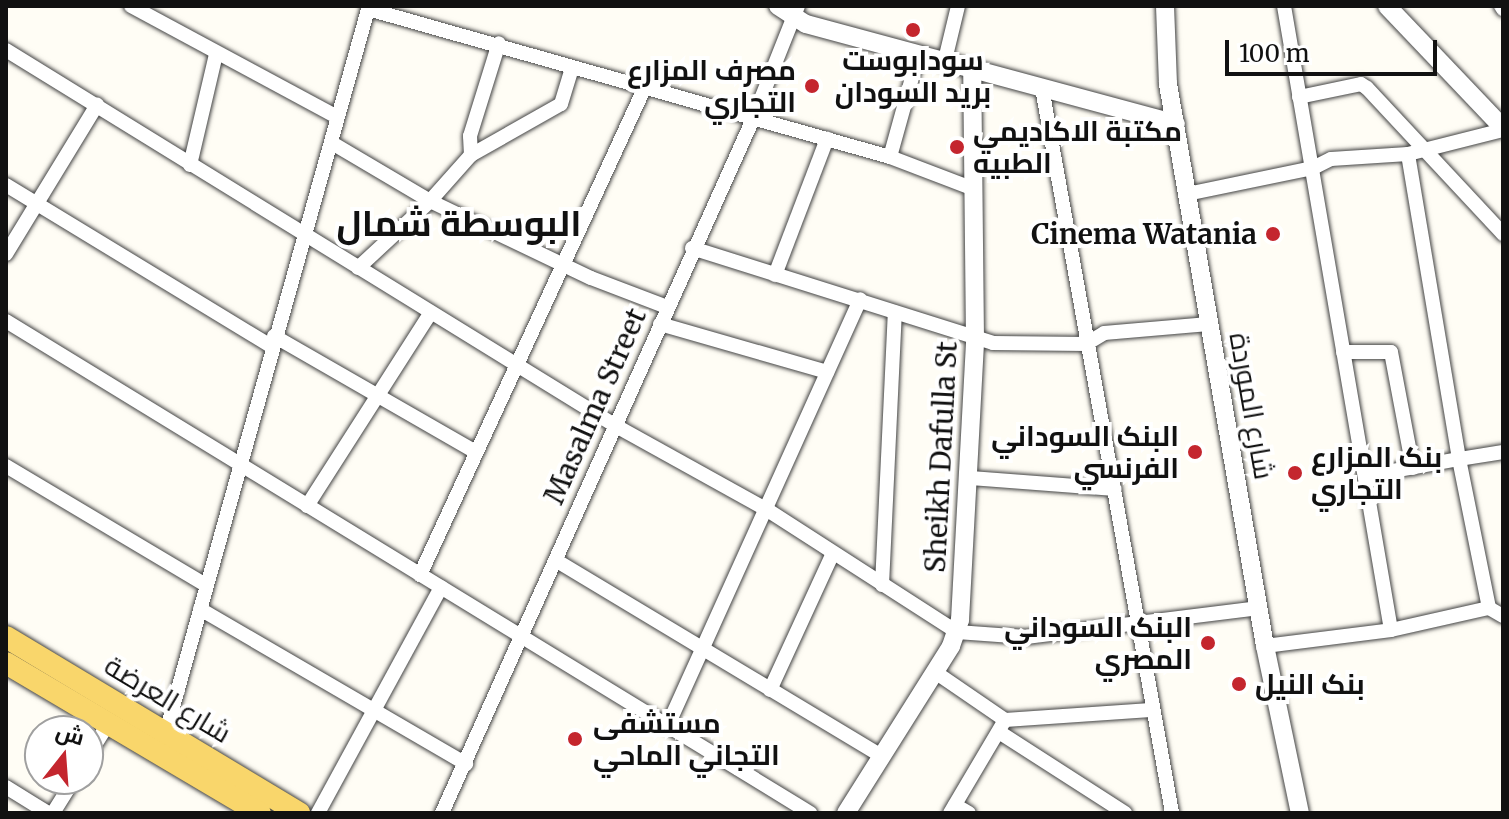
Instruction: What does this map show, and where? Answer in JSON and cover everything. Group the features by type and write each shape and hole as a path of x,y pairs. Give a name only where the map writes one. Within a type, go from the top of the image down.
{"main road":[{"name":"شارع العرضة","path":"6,637 299,813"},
{"name":"شارع العرضة","path":"6,663 260,813"}],"street":[{"path":"131,6 337,117"},
{"path":"778,6 944,64 1176,124"},
{"path":"944,64 958,6"},
{"name":"شارع الموردة","path":"1165,6 1164,53 1187,194 1265,646 1300,813"},
{"path":"1284,6 1391,630"},
{"path":"1187,194 1313,168 1331,159 1415,152 1503,129 1387,6"},
{"path":"166,732 241,467 272,341 369,8 890,157 971,188"},
{"name":"Masalma Street","path":"442,813 557,561 692,248 753,119 795,12"},
{"path":"471,155 470,136 499,43"},
{"path":"6,50 430,314 616,426 766,509 832,555 957,632 1002,638 1141,625 1259,608"},
{"path":"190,165 216,54"},
{"path":"890,157 918,56"},
{"path":"358,268 430,201 471,155 561,104 572,68"},
{"name":"Sheikh Dafulla St","path":"846,813 957,632 971,478 975,339 972,71"},
{"path":"1299,97 1361,84 1415,152 1503,234"},
{"path":"1042,88 1086,344 1141,625 1151,710 1172,813"},
{"path":"420,575 514,364 644,89"},
{"path":"6,254 97,105"},
{"path":"775,275 827,139"},
{"path":"332,143 430,201 563,265 667,307"},
{"path":"1415,152 1459,459 1489,608"},
{"path":"6,185 272,341 377,394 476,452"},
{"path":"692,248 860,299 975,339 1008,345 1086,344 1104,333 1209,324"},
{"path":"668,725 860,299"},
{"path":"882,585 895,312"},
{"path":"307,506 430,314"},
{"path":"6,321 810,813"},
{"path":"660,324 827,372"},
{"path":"1343,352 1391,352 1413,468"},
{"path":"1365,476 1503,452"},
{"path":"6,466 206,585"},
{"path":"971,478 1115,489"},
{"path":"770,690 832,555"},
{"path":"557,561 882,756"},
{"path":"318,813 441,587"},
{"path":"1265,646 1391,630 1489,608 1503,616"},
{"path":"200,609 371,712 466,764"},
{"path":"935,672 1002,726 1125,813"},
{"path":"1002,726 1151,710"},
{"path":"104,730 108,724"},
{"path":"969,813 952,809 1002,726"},
{"path":"6,787 51,813 63,795"}],"place":[{"name":"سودابوست بريد السودان","path":"913,30"},
{"name":"مصرف المزارع التجاري","path":"812,86"},
{"name":"مكتبة الاكاديمي الطبيه","path":"957,147"},
{"name":"Cinema Watania","path":"1273,234"},
{"name":"البنک السوداني الفرنسي","path":"1195,452"},
{"name":"بنک المزارع التجاري","path":"1295,473"},
{"name":"البنک السوداني المصري","path":"1208,643"},
{"name":"بنک النيل","path":"1239,684"},
{"name":"مستشفى التجاني الماحي","path":"575,739"}],"district":[{"name":"البوسطة شمال","path":"459,224"}]}
